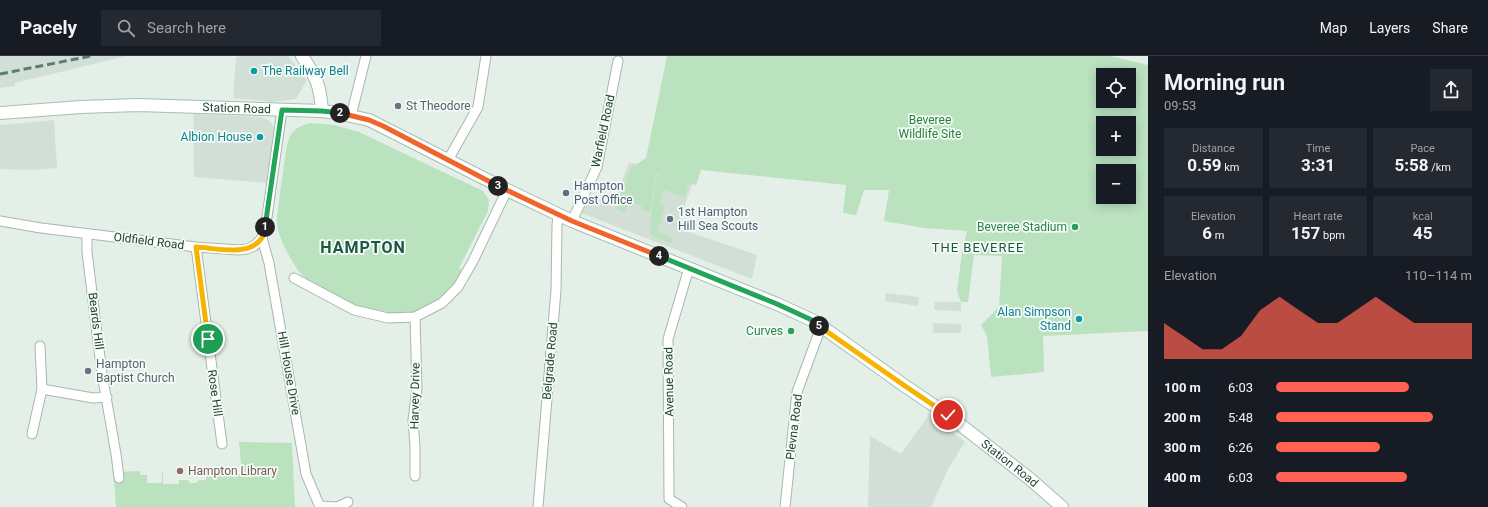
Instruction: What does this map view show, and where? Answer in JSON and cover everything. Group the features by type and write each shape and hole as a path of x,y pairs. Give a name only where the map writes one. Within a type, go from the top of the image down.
{"street":[{"path":"302,56 318,80 322,111"},
{"path":"351,116 366,56"},
{"path":"448,160 478,106 486,56"},
{"name":"Warfield Road","path":"572,221 597,167 618,61"},
{"name":"Station Road","path":"0,113 81,107 138,105 322,111 369,120 558,215 777,304 814,321 898,382 948,415 1030,479 1062,507"},
{"path":"262,238 267,218 282,110"},
{"path":"294,278 354,310 388,318 415,317 442,303 458,287 473,261 507,190"},
{"name":"Belgrade Road","path":"538,507 556,290 558,215"},
{"name":"Oldfield Road","path":"0,221 88,234 196,247 239,250 254,246 262,238"},
{"name":"Beards Hill","path":"88,234 87,252 102,374 107,397 119,478"},
{"name":"Hill House Drive","path":"262,238 273,284 306,474 320,507"},
{"name":"Rose Hill","path":"196,247 222,444"},
{"name":"Avenue Road","path":"682,507 669,499 668,339 689,268"},
{"name":"Harvey Drive","path":"415,317 417,388 413,420 416,446 415,476"},
{"name":"Plevna Road","path":"785,507 797,392 821,327"},
{"path":"32,434 42,389 40,346"},
{"path":"42,389 93,398 107,397"},
{"path":"320,507 337,507 348,502"}],"shaded area":[{"path":"0,56 126,56 15,83 15,86 0,88"},
{"path":"288,56 307,80 296,99 273,102 233,98 236,57"},
{"path":"194,114 261,117 270,121 275,130 267,183 194,177"},
{"path":"54,120 57,168 30,170 0,169 0,125"},
{"path":"629,163 697,170 677,228 757,255 752,279 581,213 589,195 613,204"},
{"path":"886,293 919,297 918,306 885,301"},
{"path":"935,302 961,302 961,311 934,310"},
{"path":"933,323 961,324 961,333 933,333"},
{"path":"930,414 965,442 948,469 931,507 868,507 870,436 901,454"}],"green space":[{"name":"Beveree Wildlife Site","path":"667,56 1110,56 1148,65 1148,331 1043,336 1044,372 991,377 987,336 981,325 999,307 1002,256 974,255 968,302 961,302 957,291 962,253 967,231 924,228 884,221 889,190 864,190 856,215 843,213 846,185 701,170 696,185 689,183 685,197 664,190 660,204 665,206 657,232 673,238 671,243 650,235 652,207 657,176 660,175 656,174 650,212 641,210 642,206 630,202 624,213 615,208 631,167 646,158"},
{"path":"310,123 334,125 359,132 483,191 489,200 488,211 459,268 463,271 450,290 439,301 426,309 412,313 390,315 365,309 340,299 317,287 300,273 283,243 278,230 277,218 288,143 292,133 296,129"},
{"path":"239,442 292,443 295,507 116,507 114,480 119,478 117,472 140,471 140,475 147,475 147,483 162,483 163,472 163,484 179,484 179,480 188,480 190,483 196,483 199,480 206,480 206,474 242,474"}],"railway":[{"path":"0,74 91,56"}],"place":[{"name":"The Railway Bell","path":"254,71"},
{"name":"St Theodore","path":"398,106"},
{"name":"Albion House","path":"260,137"},
{"name":"Hampton Post Office","path":"566,193"},
{"name":"1st Hampton Hill Sea Scouts","path":"670,219"},
{"name":"Beveree Stadium","path":"1075,227"},
{"name":"Alan Simpson Stand","path":"1079,319"},
{"name":"Curves","path":"791,331"},
{"name":"Hampton Baptist Church","path":"88,371"},
{"name":"Hampton Library","path":"180,471"}],"district":[{"name":"HAMPTON","path":"363,247"},
{"name":"THE BEVEREE","path":"978,247"}],"route":[{"path":"208,339 196,247 239,250 247,249 254,246 262,238 267,218 282,110 322,111 369,120 572,221 777,304 814,321 948,415"}]}
